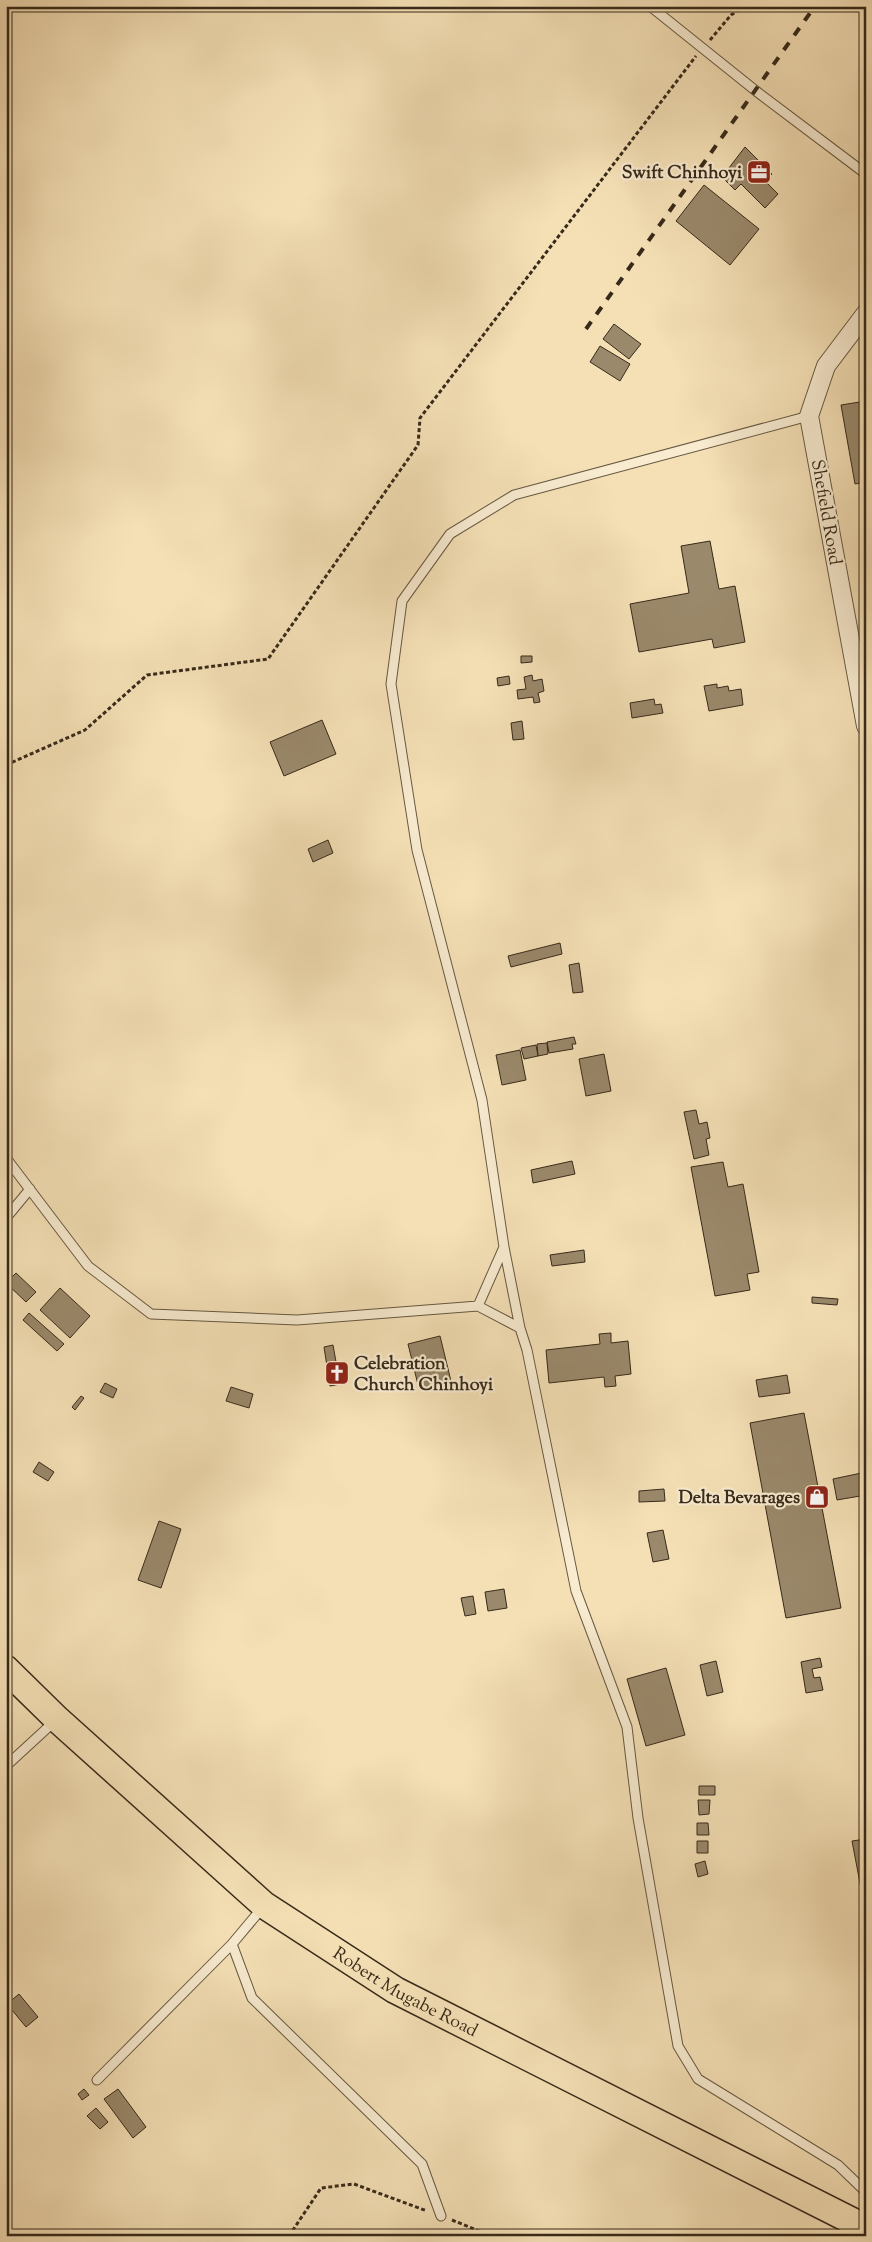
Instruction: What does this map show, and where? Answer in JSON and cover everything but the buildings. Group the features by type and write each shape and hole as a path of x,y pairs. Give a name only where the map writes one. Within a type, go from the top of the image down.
{"main road":[{"name":"Robert Mugabe Road","path":"6,1669 57,1719 264,1905 395,1990 866,2228"}],"street":[{"name":"Shefield Road","path":"866,313 826,366 809,416 866,726"}],"lane":[{"path":"650,6 704,47 756,91 866,174"},
{"path":"809,416 514,495 450,534 402,601 391,684 417,850 482,1100 504,1247 576,1591 627,1727 638,1818 678,2046 698,2079 838,2165 866,2192"},
{"path":"6,1158 88,1266 151,1314 297,1320 478,1306 520,1328"},
{"path":"6,1218 30,1189"},
{"path":"478,1306 504,1247"},
{"path":"6,1766 57,1719"},
{"path":"97,2080 232,1944 264,1905"},
{"path":"232,1944 252,1998 422,2164 442,2216"}],"path":[{"path":"6,765 85,730 147,675 268,659 418,445 420,418 704,47 731,15 745,6"},
{"path":"290,2236 321,2188 354,2184 491,2236"}],"railway":[{"path":"586,329 815,6"}],"place":[{"name":"Swift Chinhoyi","path":"759,172"},
{"name":"Celebration Church Chinhoyi","path":"337,1373"},
{"name":"Delta Bevarages","path":"817,1497"}]}
